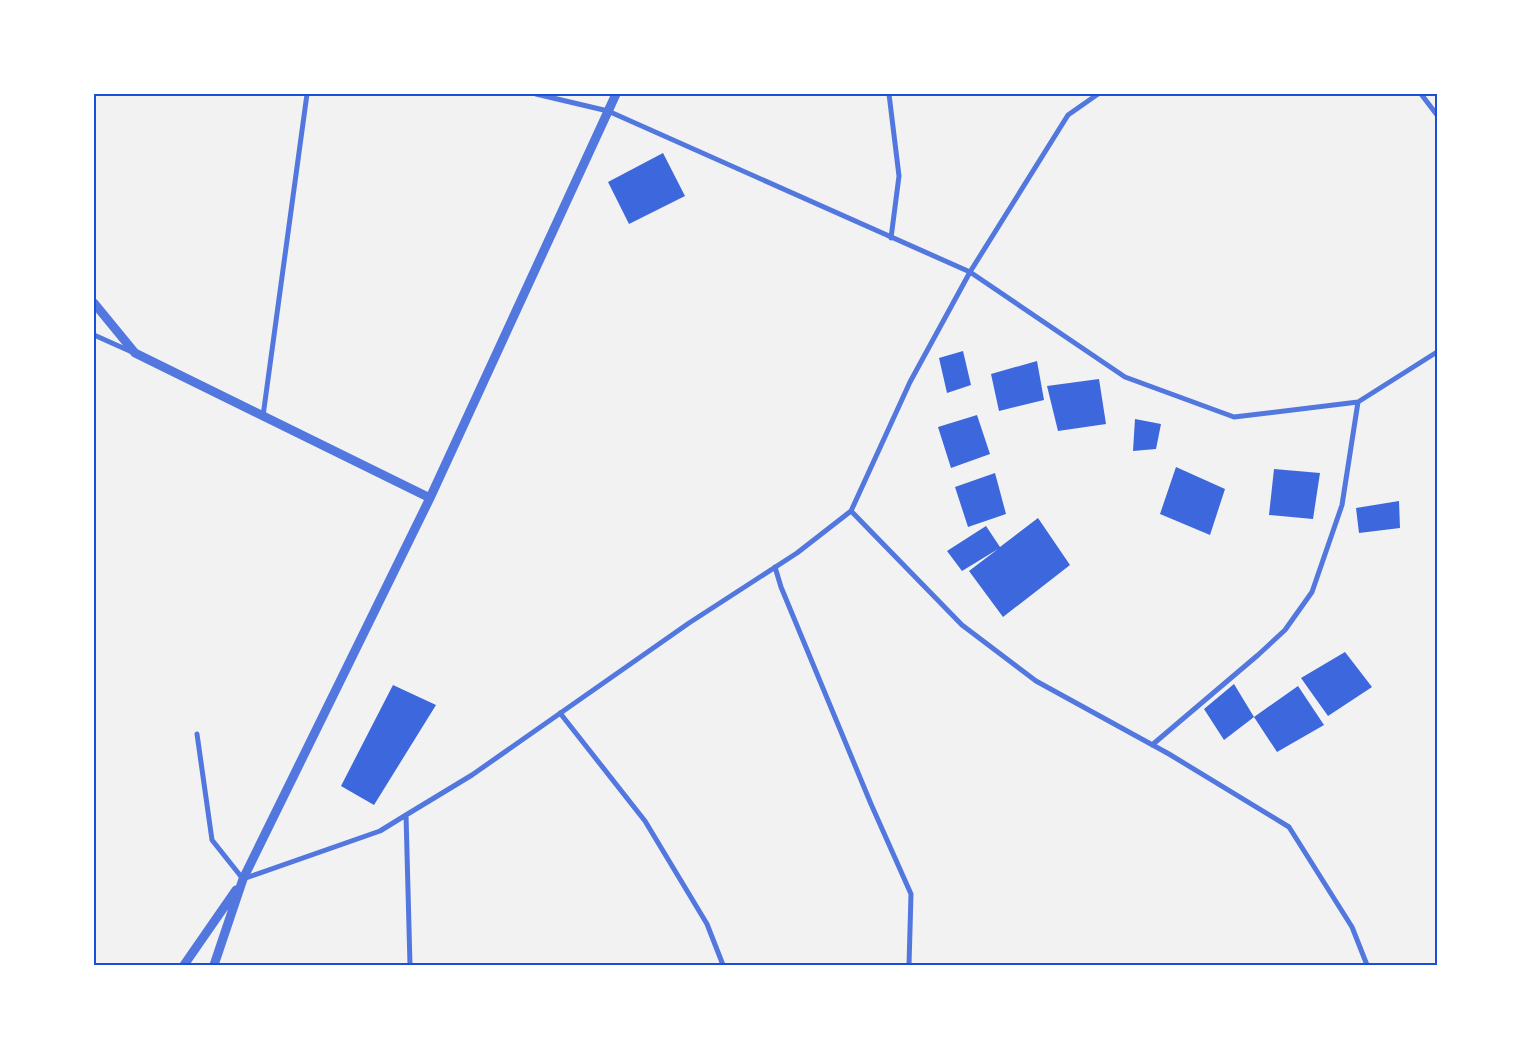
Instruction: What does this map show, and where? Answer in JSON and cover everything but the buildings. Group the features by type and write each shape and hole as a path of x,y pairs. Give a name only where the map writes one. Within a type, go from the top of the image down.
{"street":[{"path":"263,416 307,94"},
{"path":"536,94 608,111 970,272 1125,377 1234,417 1358,402 1437,352"},
{"path":"214,965 243,879 430,498 616,94"},
{"path":"889,94 899,176 892,238"},
{"path":"184,965 243,879 380,831 472,774 689,623 797,553 851,511 910,382 970,272 1068,115 1098,94"},
{"path":"1421,94 1437,115"},
{"path":"94,303 135,353"},
{"path":"94,335 135,353 430,498"},
{"path":"1152,745 1285,630 1312,592 1342,505 1358,402"},
{"path":"851,511 962,625 1036,681 1152,745 1289,827 1352,927 1367,965"},
{"path":"776,567 781,587 871,804 911,894 909,965"},
{"path":"560,713 645,821 707,924 723,965"},
{"path":"197,734 212,840 243,879"},
{"path":"406,815 410,965"}]}
